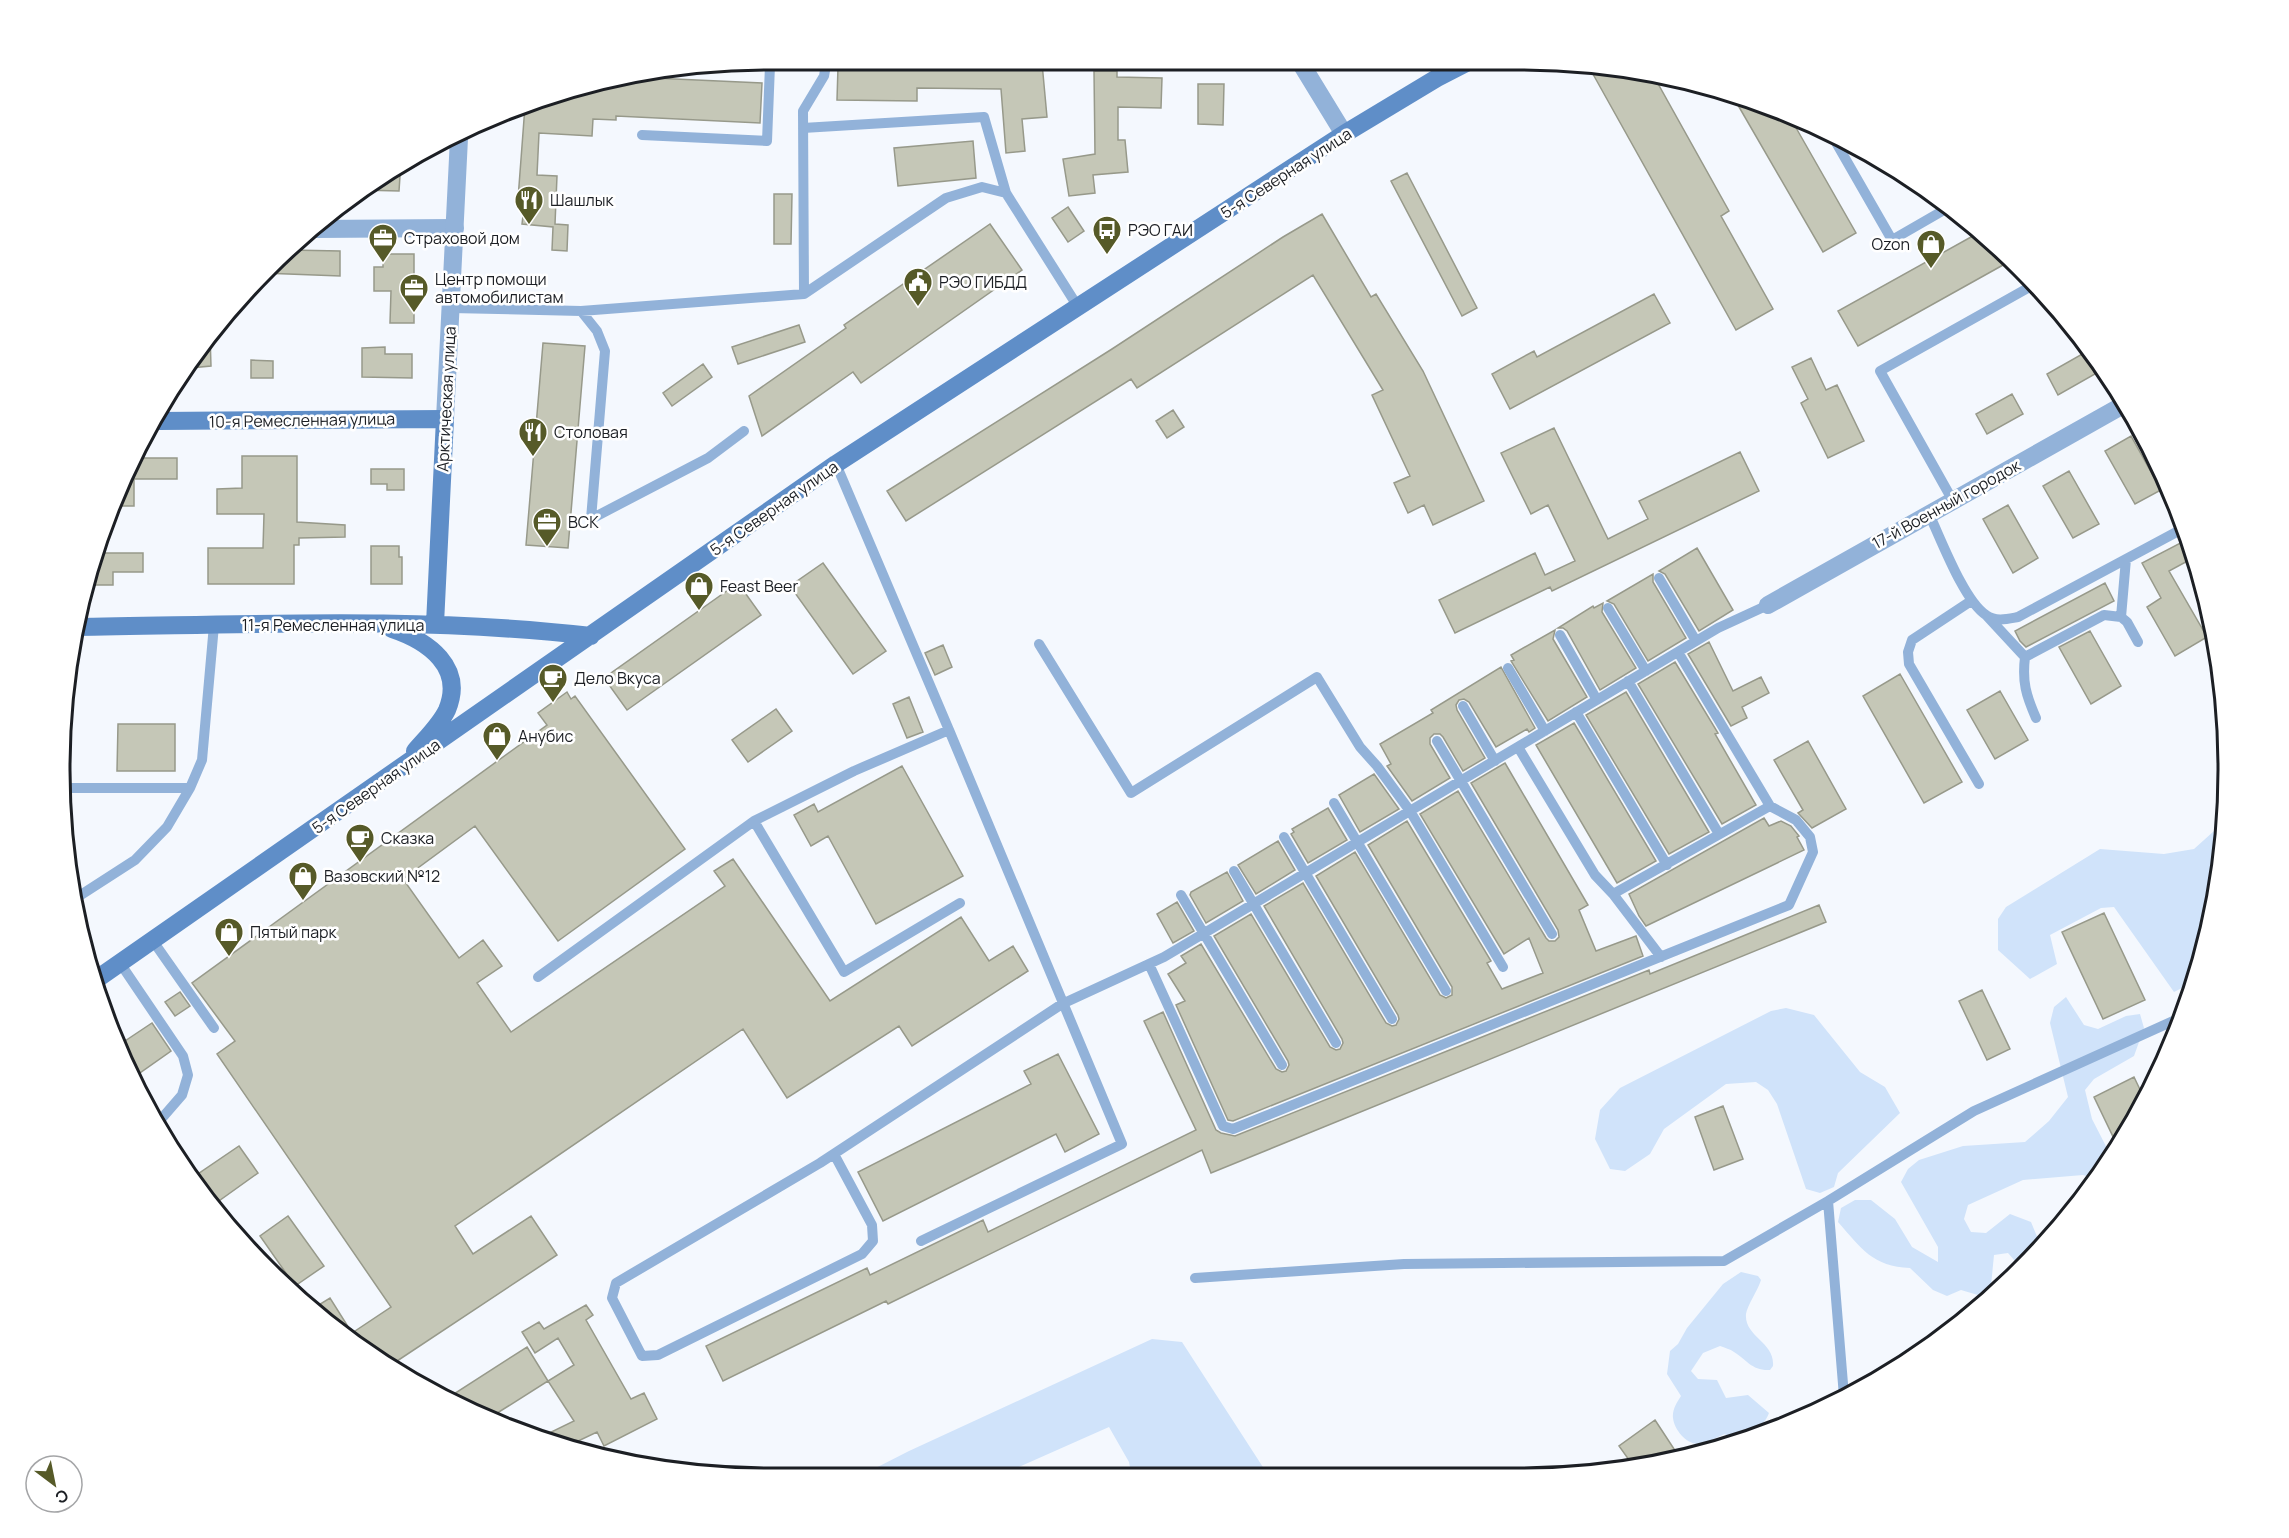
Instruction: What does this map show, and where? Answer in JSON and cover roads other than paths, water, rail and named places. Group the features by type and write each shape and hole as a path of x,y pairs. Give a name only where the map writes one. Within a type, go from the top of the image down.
{"main road":[{"name":"5-я Северная улица","path":"102,975 836,464 1344,134 1453,70"},
{"name":"10-я Ремесленная улица","path":"164,421 445,418"},
{"name":"Арктическая улица","path":"435,624 445,418"},
{"name":"11-я Ремесленная улица","path":"85,627 435,624 539,630 591,636"},
{"path":"379,625 413,636 422,642 439,655 451,677 452,693 447,711 399,770"}],"street":[{"path":"1305,70 1344,134"},
{"name":"Арктическая улица","path":"445,418 459,144"},
{"path":"328,228 455,228"},
{"name":"17-й Военный городок","path":"1768,605 2118,408"}],"lane":[{"path":"642,135 767,141 770,70"},
{"path":"804,294 803,111 825,70"},
{"path":"803,128 984,117 1006,193 1078,307"},
{"path":"1839,148 1892,240 1941,212"},
{"path":"451,308 581,311 804,294 946,198 982,187 1006,193"},
{"path":"1953,501 1880,371 2027,289"},
{"path":"581,311 597,331 605,351 591,519 708,458 744,431"},
{"path":"836,464 1122,1144 921,1241"},
{"path":"1929,514 1971,601 2025,657 2023,678 2027,698 2036,718"},
{"path":"1987,616 2002,620 2018,617 2176,532"},
{"path":"2121,617 2126,559"},
{"path":"1659,578 1696,641"},
{"path":"1971,601 1912,640 1908,652 1910,664 1979,784"},
{"path":"834,1154 872,1225 873,1241 862,1254 658,1355 642,1356 612,1298 616,1283 834,1154 1062,1004 1149,964 1204,934 1718,628 1768,605"},
{"path":"1608,608 1646,671"},
{"path":"2025,657 2104,615 2121,617 2127,622 2138,642"},
{"path":"82,894 135,860 167,827 190,788 202,760 214,625"},
{"path":"1560,634 1598,700"},
{"path":"1039,644 1131,793 1317,677 1360,747 1410,811 1503,968"},
{"path":"1149,964 1223,1126 1233,1129 1790,905 1813,852 1810,837 1796,820 1770,806 1678,652"},
{"path":"1508,668 1545,731"},
{"path":"1628,681 1719,834"},
{"path":"1463,706 1495,761"},
{"path":"1576,712 1667,865"},
{"path":"538,977 754,821 854,771 949,730"},
{"path":"1437,741 1552,934"},
{"path":"1518,747 1594,876 1613,894 1661,957"},
{"path":"71,788 190,788"},
{"path":"1334,803 1446,991"},
{"path":"1613,894 1770,806"},
{"path":"754,821 844,972 960,903"},
{"path":"1284,837 1392,1019"},
{"path":"1234,871 1336,1043"},
{"path":"1181,895 1282,1065"},
{"path":"153,941 214,1028"},
{"path":"120,963 183,1056 188,1075 182,1095 163,1117"},
{"path":"1195,1278 1404,1264 1724,1261 1828,1201 1974,1111 2170,1022"},
{"path":"1828,1201 1843,1387"}],"place":[{"name":"Шашлык","path":"529,226"},
{"name":"РЭО ГАИ","path":"1107,256"},
{"name":"Страховой дом","path":"383,264"},
{"name":"Ozon","path":"1931,270"},
{"name":"РЭО ГИБДД","path":"918,308"},
{"name":"Центр помощи автомобилистам","path":"414,314"},
{"name":"Столовая","path":"533,458"},
{"name":"ВСК","path":"547,548"},
{"name":"Feast Beer","path":"699,612"},
{"name":"Дело Вкуса","path":"553,704"},
{"name":"Анубис","path":"497,762"},
{"name":"Сказка","path":"360,864"},
{"name":"Вазовский №12","path":"303,902"},
{"name":"Пятый парк","path":"229,958"}]}
